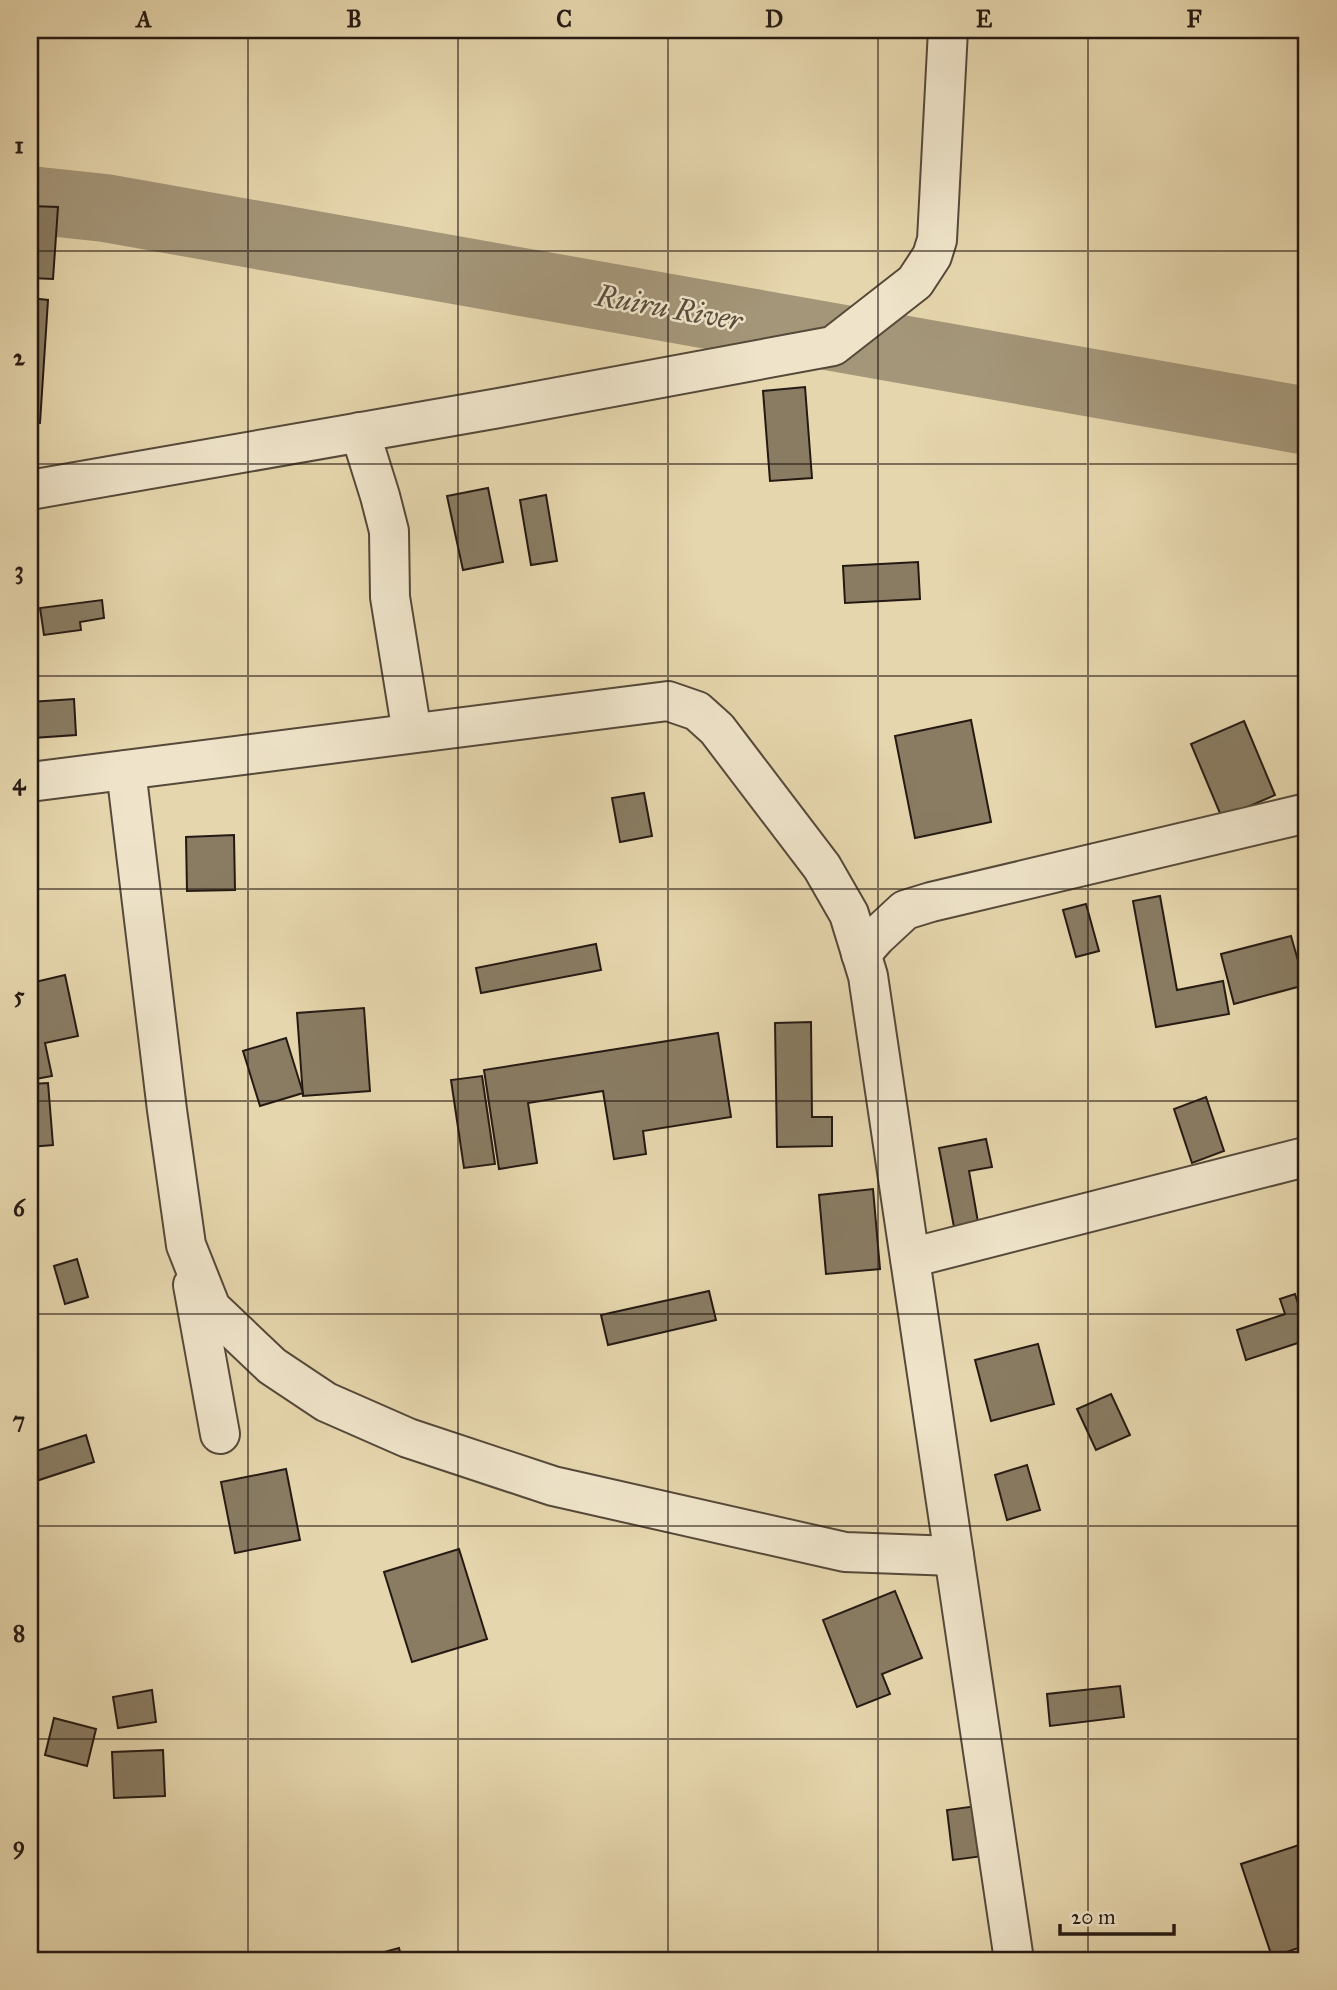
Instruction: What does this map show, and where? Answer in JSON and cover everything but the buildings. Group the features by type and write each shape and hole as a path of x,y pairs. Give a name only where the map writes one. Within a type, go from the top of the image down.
{"street":[{"path":"30,490 833,346 915,282 932,256 937,240 948,30"},
{"path":"360,432 389,531 390,597 412,733"},
{"path":"30,782 668,701 697,711 717,729 822,867 849,914 868,976 1014,1960"},
{"path":"127,770 167,1110 186,1245 220,1434"},
{"path":"862,954 905,910 1307,813"},
{"path":"910,1258 1305,1157"},
{"path":"186,1245 211,1308 272,1366 326,1402 408,1438 553,1486 845,1552 954,1556"}],"waterway":[{"name":"Ruiru River","path":"30,200 105,208 1307,421"}]}
